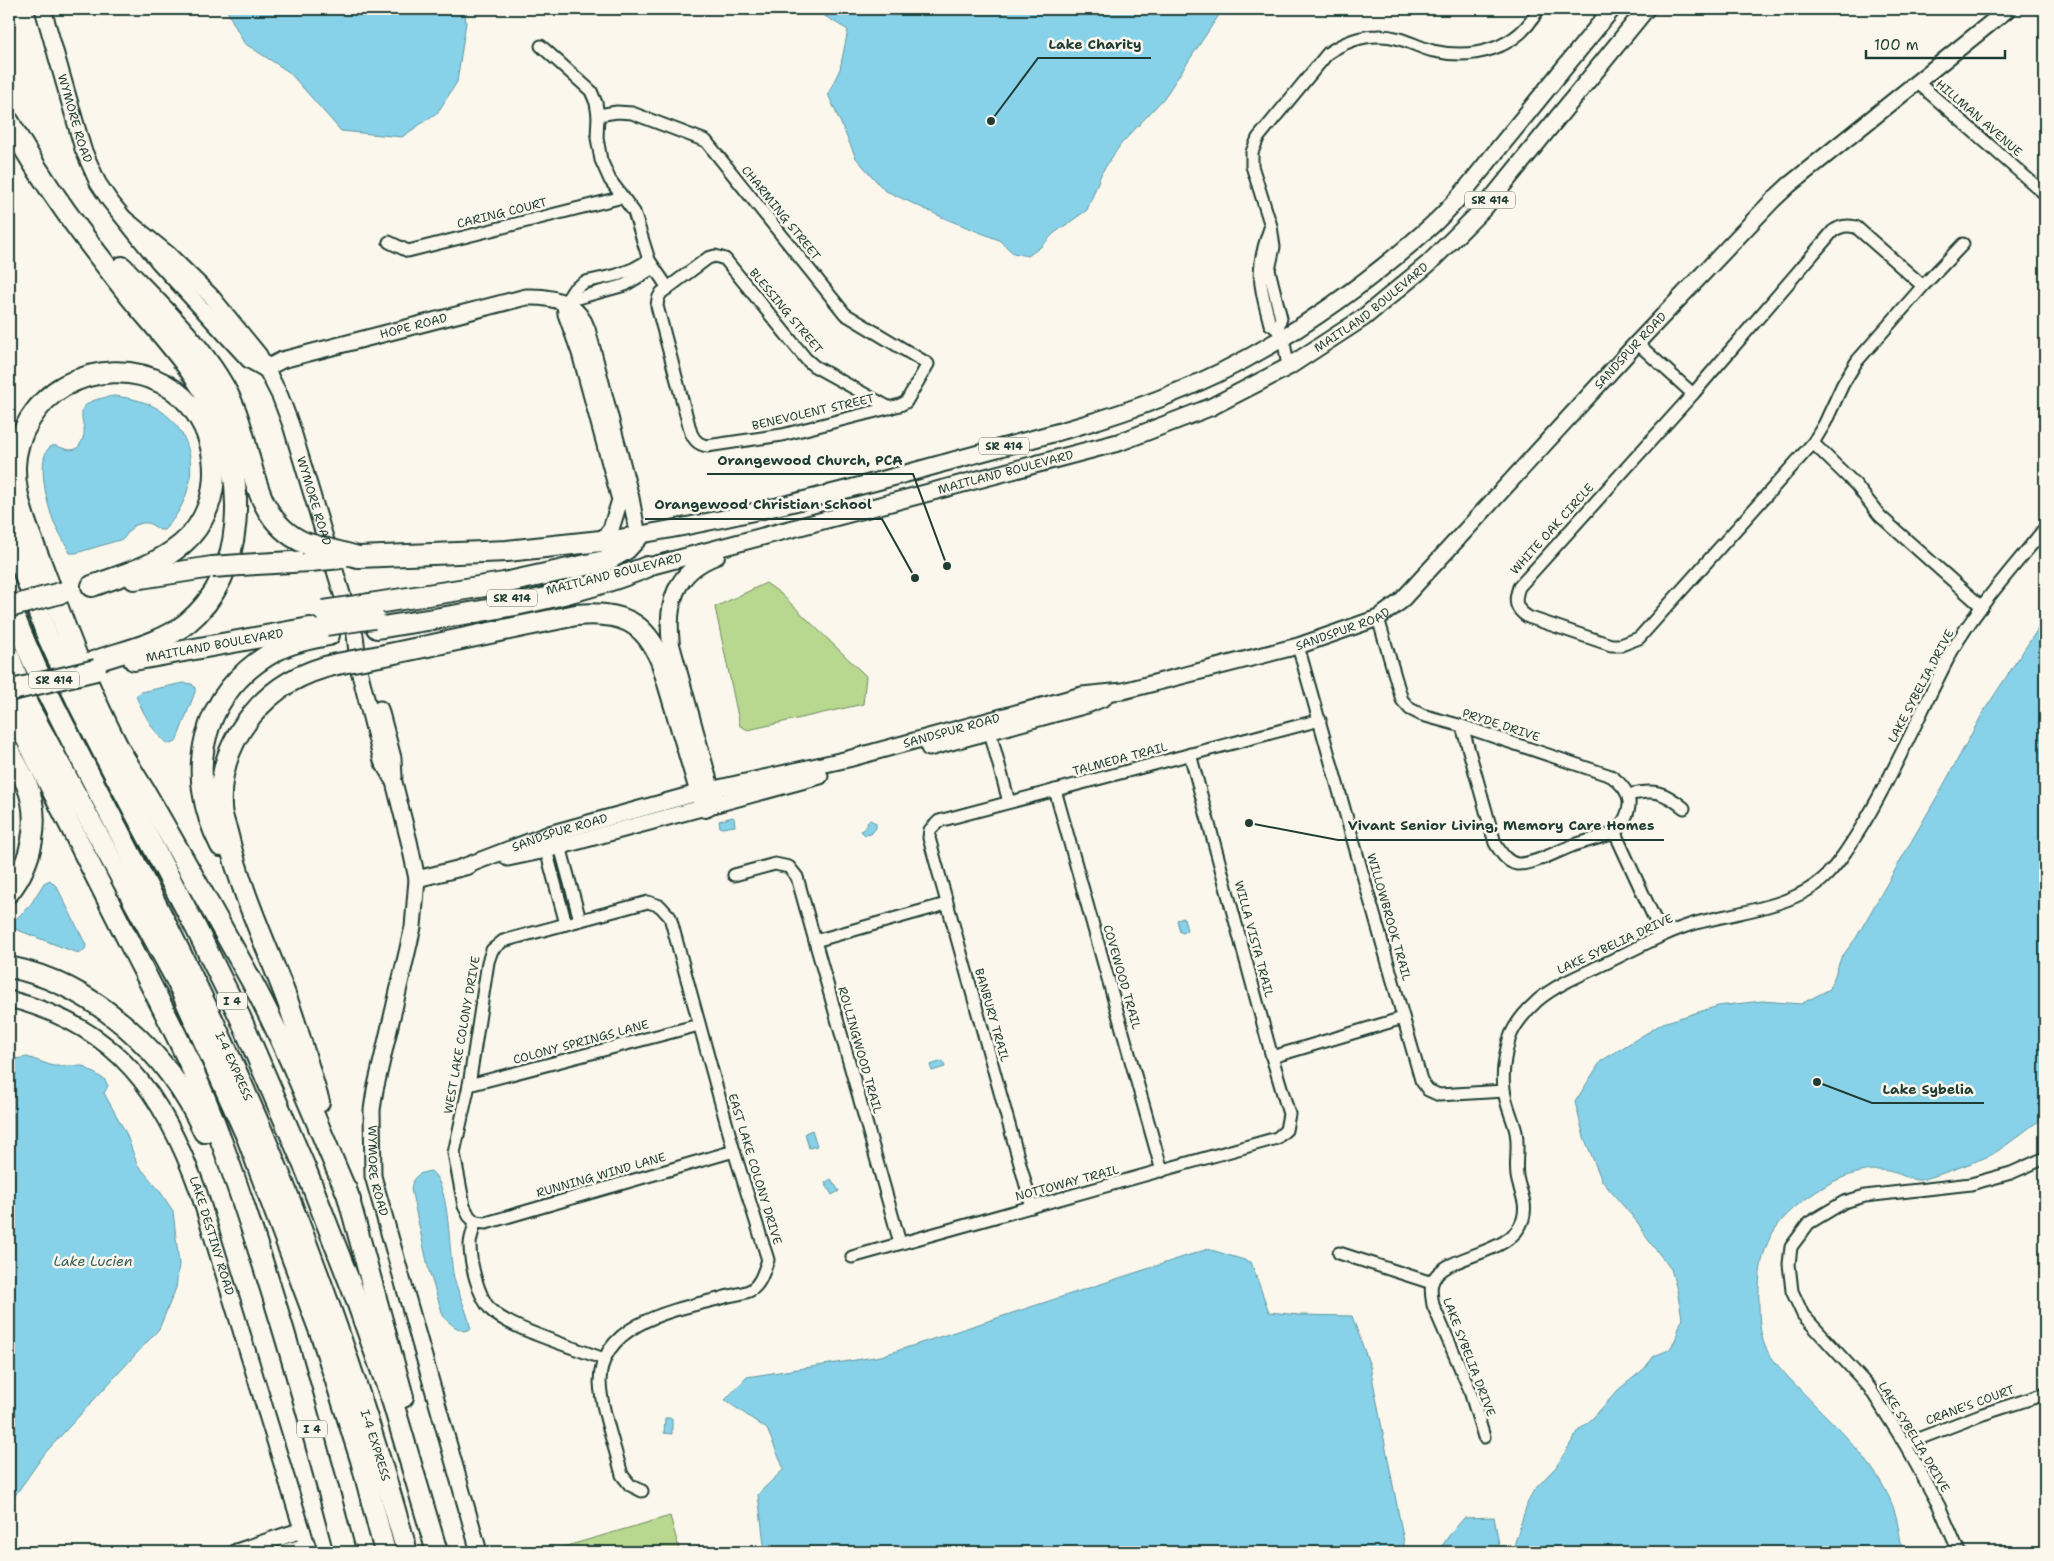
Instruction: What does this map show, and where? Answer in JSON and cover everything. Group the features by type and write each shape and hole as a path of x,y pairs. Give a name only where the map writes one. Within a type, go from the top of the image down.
{"highway":[{"path":"9,122 42,179 71,220 196,380 216,413 227,444 233,475 236,522 230,555 224,573 204,606 187,623 174,632 94,666"},
{"path":"22,146 68,205 115,260 204,356 222,384 239,419 253,476 267,511 285,532 307,552"},
{"path":"92,586 154,562 182,544 203,518 214,486 213,453 204,426 188,402 165,384 138,374 109,371 80,377 55,391 34,412 21,437 15,465 19,498 29,531 70,640 97,704 119,748 252,982 274,1027 350,1200"},
{"name":"I 4","path":"9,532 48,635 80,705 240,1017 306,1170 356,1296 393,1404 436,1552"},
{"path":"374,617 504,583 606,561 626,549 638,536"},
{"name":"MAITLAND BOULEVARD","path":"9,607 92,586 241,565 307,552 358,557 506,551 600,541"},
{"name":"MAITLAND BOULEVARD","path":"10,695 94,666 326,623 508,599 647,567"},
{"name":"I-4 EXPRESS","path":"9,602 48,694 173,939 244,1087 293,1208 335,1322 407,1552"},
{"path":"242,885 221,809 223,773 233,742 257,709 276,690 299,676 337,664 576,615 613,614 624,618 647,635 656,648 662,663 708,798"},
{"path":"326,623 294,643 275,651 245,673 234,684 219,705 208,730 201,765 201,783 208,818 242,885 287,998 350,1200 416,1448 417,1485"},
{"name":"I-4 EXPRESS","path":"9,656 28,706 177,981 247,1137 322,1337 361,1460 385,1552"},
{"name":"I 4","path":"10,695 188,1062 211,1115 277,1306 302,1388 345,1552"},
{"path":"9,750 27,786 34,820 33,836 24,868 9,892"},
{"path":"9,967 34,972 106,1010 141,1041 172,1077 194,1110 277,1306"}],"main road":[{"name":"WYMORE ROAD","path":"43,9 83,149 90,168 110,202 159,262 249,360 265,369 280,396 291,425 355,635 359,670 382,760 394,782 417,880 413,927 372,1110 373,1176 479,1552"},
{"name":"MAITLAND BOULEVARD","path":"600,541 638,536 790,505 1110,417 1200,382 1239,363 1280,333 1341,299 1432,226 1472,182 1612,9"},
{"name":"MAITLAND BOULEVARD","path":"647,567 1120,442 1211,407 1303,359 1363,318 1421,270 1485,207 1646,9"},
{"name":"SANDSPUR ROAD","path":"460,868 549,834 849,768 1082,695 1123,691 1298,646 1378,618 1400,602 1637,343 1773,200 2008,9"},
{"name":"HOPE ROAD","path":"265,369 282,360 526,297 538,296 566,302 577,309 587,329 631,498 638,536"},
{"path":"566,302 566,314 580,354 620,500 611,529 600,541"},
{"path":"708,798 671,645 669,626 670,609 674,593 683,578 697,565 710,558 811,523"},
{"name":"SANDSPUR ROAD","path":"417,880 460,868 553,848 708,798 848,759 988,726"},
{"name":"LAKE DESTINY ROAD","path":"9,999 52,1012 97,1038 133,1071 168,1120 185,1156 198,1193 308,1549"},
{"path":"236,1552 302,1530"},
{"path":"286,1552 308,1549"}],"street":[{"path":"1303,359 1270,324 1262,292 1259,269 1262,251 1271,226 1252,166 1252,152 1258,138 1328,53 1342,44 1361,38 1378,36 1399,38 1431,50 1451,54 1477,54 1494,49 1518,35 1538,9"},
{"path":"541,46 590,91 596,103 598,116 597,138 601,160 610,180 634,212 651,264 668,288"},
{"name":"HILLMAN AVENUE","path":"1917,82 2045,194"},
{"name":"CHARMING STREET","path":"598,116 617,112 632,113 706,141 845,314 928,364"},
{"name":"CARING COURT","path":"389,242 408,251 623,197"},
{"name":"WHITE OAK CIRCLE","path":"1923,286 1856,227 1840,226 1833,231 1692,394 1518,587 1515,603 1520,612 1528,617 1612,645 1621,645 1639,638 1813,443 1857,361 1963,244"},
{"name":"BLESSING STREET","path":"668,288 708,258 715,256 725,259 806,359 814,366 890,408"},
{"path":"566,302 625,284 651,264"},
{"name":"BENEVOLENT STREET","path":"668,288 661,293 657,306 691,433 699,444 707,446 782,436 890,408 906,402 928,364"},
{"path":"1280,333 1288,367"},
{"path":"1637,343 1692,394"},
{"path":"1813,443 1856,485 1880,516 1982,607"},
{"name":"LAKE SYBELIA DRIVE","path":"1484,1437 1469,1388 1433,1305 1431,1294 1432,1283 1438,1274 1449,1267 1505,1242 1515,1235 1521,1226 1525,1214 1524,1201 1517,1179 1516,1130 1504,1091 1504,1069 1510,1037 1523,1016 1538,1000 1561,984 1662,935 1693,924 1786,900 1806,891 1823,879 1846,852 1878,800 1954,649 1982,607 2045,528"},
{"name":"PRYDE DRIVE","path":"1378,618 1402,700 1410,709 1422,715 1462,726 1611,776 1623,784 1628,795"},
{"name":"WILLOWBROOK TRAIL","path":"1298,646 1421,1080 1428,1090 1439,1095 1504,1091"},
{"name":"TALMEDA TRAIL","path":"930,830 940,821 1320,720"},
{"path":"988,726 1009,802"},
{"path":"1462,726 1495,843 1502,854 1516,864 1529,862 1615,833 1625,822 1629,809 1628,795 1646,791 1659,792 1684,808"},
{"name":"WILLA VISTA TRAIL","path":"1190,754 1289,1114 1286,1130"},
{"name":"COVEWOOD TRAIL","path":"1056,790 1162,1171"},
{"name":"BANBURY TRAIL","path":"930,830 929,838 946,904 1032,1206"},
{"path":"1615,833 1662,935"},
{"path":"549,834 553,848 568,876 580,920"},
{"path":"553,848 554,880 566,924"},
{"name":"ROLLINGWOOD TRAIL","path":"734,875 775,864 789,867 797,877 900,1243"},
{"path":"554,880 568,876"},
{"name":"EAST LAKE COLONY DRIVE","path":"566,924 648,902 660,906 670,917 698,1025 768,1260 762,1276 752,1290 658,1315 634,1326 617,1341 604,1359 600,1380 602,1396 622,1475 630,1485 642,1491"},
{"path":"816,941 946,904"},
{"name":"WEST LAKE COLONY DRIVE","path":"476,1222 469,1216 464,1206 454,1153 470,1085 488,962 492,950 503,941 566,924"},
{"path":"1272,1057 1403,1018"},
{"name":"COLONY SPRINGS LANE","path":"470,1085 698,1025"},
{"name":"NOTTOWAY TRAIL","path":"852,1257 1277,1138 1286,1130"},
{"name":"RUNNING WIND LANE","path":"476,1222 486,1223 734,1151"},
{"name":"LAKE SYBELIA DRIVE","path":"1959,1552 1939,1506 1905,1444 1869,1387 1803,1315 1792,1291 1789,1264 1791,1247 1809,1223 1844,1202 1865,1196 1971,1184 2011,1173 2045,1158"},
{"path":"476,1222 470,1244 475,1275 483,1299 491,1310 509,1322 604,1359"},
{"path":"1339,1253 1432,1283"},
{"name":"CRANE'S COURT","path":"1905,1444 1983,1414 2045,1394"}],"green space":[{"path":"766,583 780,593 866,676 863,704 748,730 740,726 715,607"},
{"path":"670,1516 680,1552 546,1552"}],"water":[{"path":"226,9 464,9 466,22 457,82 438,112 402,137 341,131 289,72 244,43"},
{"path":"813,9 1223,9 1164,98 1121,144 1102,172 1087,210 1053,234 1042,246 1028,256 1013,253 999,240 946,219 884,190 856,158 828,94 840,69 848,30"},
{"path":"114,396 147,403 164,413 177,426 185,440 190,455 191,471 188,487 183,503 175,517 164,530 160,530 149,523 142,523 133,526 123,539 76,553 70,553 54,522 49,506 44,482 44,459 47,451 52,446 76,449 84,435 82,411 85,406 93,401"},
{"path":"2045,618 2045,1117 1993,1154 1927,1179 1914,1179 1884,1170 1876,1170 1859,1172 1827,1185 1794,1208 1782,1220 1772,1233 1761,1264 1759,1317 1765,1347 1785,1373 1849,1439 1869,1464 1892,1504 1899,1528 1902,1552 1512,1552 1528,1501 1534,1490 1556,1467 1579,1430 1593,1418 1618,1390 1644,1369 1654,1356 1669,1350 1675,1341 1682,1318 1671,1269 1649,1241 1638,1223 1602,1181 1584,1137 1575,1102 1601,1061 1663,1023 1718,1006 1762,1001 1801,1004 1830,989 1841,958 1856,938 1984,711"},
{"path":"183,683 192,684 195,692 176,742 170,744 160,737 155,730 136,696 141,692"},
{"path":"734,818 735,826 720,827 719,821"},
{"path":"870,820 876,823 876,828 871,834 865,835 861,831 868,825 867,822"},
{"path":"50,880 57,887 85,943 84,951 80,953 15,929 14,921 31,904 44,883"},
{"path":"1184,918 1187,930 1184,933 1180,932 1177,920"},
{"name":"Lake Lucien","path":"27,1057 53,1066 83,1066 105,1080 108,1086 104,1093 126,1133 137,1164 159,1190 173,1211 179,1264 176,1288 159,1329 45,1453 9,1504 9,1060"},
{"path":"943,1061 945,1067 932,1071 930,1065"},
{"path":"812,1130 817,1146 809,1148 805,1133"},
{"path":"431,1171 442,1190 448,1220 454,1278 471,1329 464,1331 455,1327 444,1318 429,1271 411,1189 413,1181 417,1176"},
{"path":"831,1179 839,1191 832,1195 825,1183"},
{"path":"1208,1249 1251,1262 1269,1312 1299,1315 1352,1316 1370,1366 1404,1542 1404,1552 765,1552 758,1494 784,1469 767,1429 725,1400 747,1377 881,1356"},
{"path":"665,1418 672,1418 672,1434 664,1433"},
{"path":"1494,1517 1499,1544 1496,1552 1438,1552 1464,1518"}],"place":[{"name":"Lake Charity","path":"991,121"},
{"name":"Orangewood Church, PCA","path":"947,566"},
{"name":"Orangewood Christian School","path":"915,578"},
{"name":"Vivant Senior Living, Memory Care Homes","path":"1249,823"},
{"name":"Lake Sybelia","path":"1817,1082"}]}
